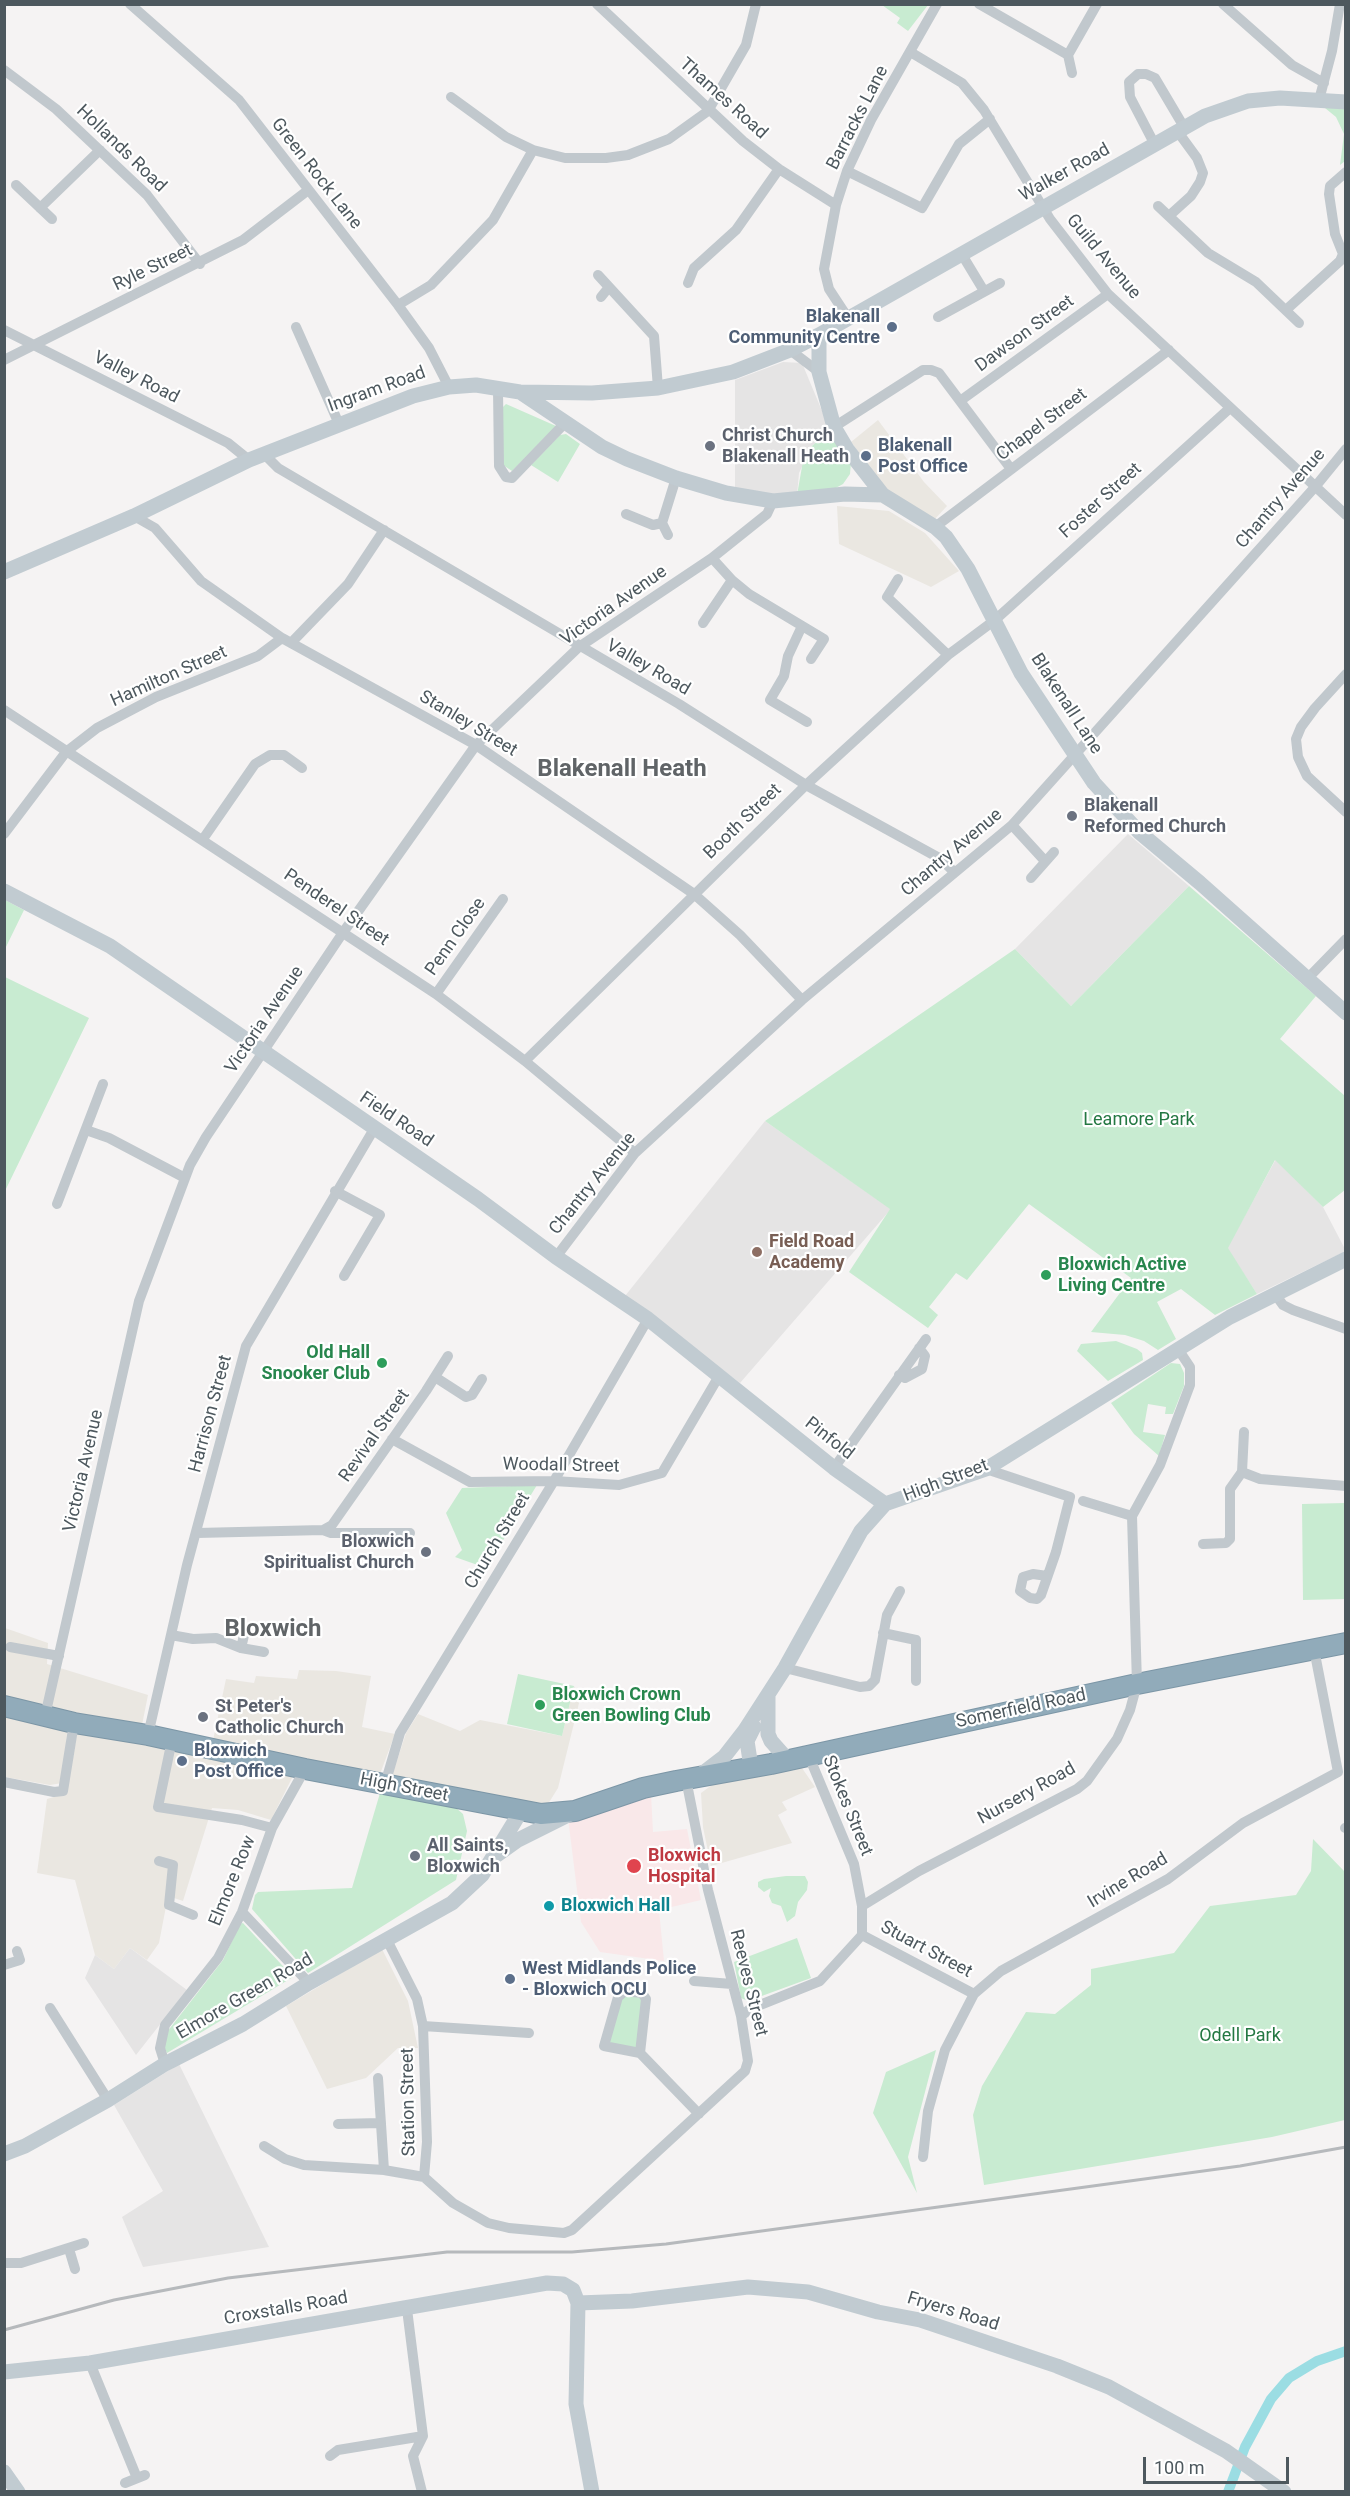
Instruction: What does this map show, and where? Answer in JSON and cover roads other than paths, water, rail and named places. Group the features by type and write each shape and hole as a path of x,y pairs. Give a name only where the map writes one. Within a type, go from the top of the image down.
{"highway":[{"name":"Somerfield Road","path":"692,1778 787,1760 1137,1684 1346,1643"},
{"name":"High Street","path":"4,1706 74,1723 148,1731 172,1740 305,1769 541,1814 575,1811 643,1788 692,1778"}],"street":[{"name":"Green Rock Lane","path":"130,4 239,100 399,305 429,348 449,387"},
{"name":"Thames Road","path":"597,4 708,111 779,170 836,205"},
{"path":"451,97 506,137 533,150 565,158 606,159 628,155 669,140 708,111 746,45 756,4"},
{"path":"979,4 1068,55"},
{"path":"1072,73 1068,55 1097,4"},
{"path":"1224,4 1292,64 1324,83"},
{"path":"1319,100 1340,4"},
{"name":"Barracks Lane","path":"848,318 830,289 824,269 836,205 847,171 871,120 912,53 936,5"},
{"name":"Guild Avenue","path":"912,53 962,83 990,119 1043,206 1108,294 1346,515"},
{"name":"Hollands Road","path":"4,70 56,109 147,195 200,264"},
{"path":"1155,145 1130,97 1129,82 1138,74 1146,74 1155,78 1203,172 1191,196 1170,215"},
{"name":"Walker Road","path":"819,335 1205,116 1248,101 1280,98 1346,102"},
{"path":"847,171 922,208 959,144 990,119"},
{"path":"40,208 100,150"},
{"path":"399,305 431,285 493,220 533,150"},
{"path":"688,283 694,268 736,230 779,170"},
{"path":"1287,309 1340,261 1343,254 1335,234 1329,194 1330,186 1346,172"},
{"path":"16,185 52,219"},
{"name":"Ryle Street","path":"4,360 200,264 243,240 308,191"},
{"path":"1158,206 1208,253 1256,282 1287,309 1299,323"},
{"path":"961,253 984,291"},
{"path":"598,275 654,336 658,388"},
{"path":"938,317 1000,283"},
{"path":"601,297 609,287"},
{"name":"Dawson Street","path":"960,401 1108,294"},
{"path":"296,327 339,424"},
{"name":"Valley Road","path":"4,330 278,468 679,704 806,784 941,859 954,872"},
{"name":"Ingram Road","path":"4,572 134,516 256,457 413,396 449,387 476,386 558,395 658,388 734,372 790,350 819,335"},
{"name":"Blakenall Lane","path":"819,335 819,372 834,427 857,464 883,495 935,527 946,537 968,569 1021,674 1075,756 1114,808 1346,1013"},
{"path":"790,350 819,372"},
{"name":"Chapel Street","path":"935,527 1169,350"},
{"path":"834,427 923,370 939,374 1011,469"},
{"path":"498,389 499,466 506,477 512,478 561,421 558,395"},
{"path":"520,392 561,421 627,459 676,478 726,493 773,501 868,493 883,495"},
{"name":"Foster Street","path":"995,620 1230,408"},
{"name":"Chantry Avenue","path":"556,1257 635,1153 802,1000 1012,825 1315,487 1346,449"},
{"path":"834,496 850,487 857,478 857,464"},
{"path":"668,535 662,523 676,478"},
{"name":"Victoria Avenue","path":"45,1716 139,1301 185,1178 206,1137 342,934 476,745 579,647 712,558 767,514 773,501"},
{"path":"626,514 653,525 662,523"},
{"name":"Stanley Street","path":"134,516 155,528 201,581 286,640 476,745 694,894 740,935 802,1000"},
{"name":"Hamilton Street","path":"4,834 19,811 66,752 97,728 156,697 258,656 286,640 348,584 384,530"},
{"path":"712,558 732,580 824,639 811,659"},
{"path":"898,579 887,597 948,655"},
{"path":"703,623 732,580"},
{"name":"Booth Street","path":"525,1060 806,784 948,655 995,620"},
{"path":"802,626 788,656 784,676 770,700 807,722"},
{"path":"1346,674 1315,708 1301,727 1296,739 1298,758 1307,776 1346,812"},
{"name":"Penderel Street","path":"4,710 436,994 525,1060 635,1153"},
{"path":"203,839 255,764 270,755 284,755 302,768"},
{"path":"1012,825 1045,861"},
{"path":"1031,878 1054,852"},
{"name":"Field Road","path":"4,891 110,946 648,1319 751,1402"},
{"name":"Penn Close","path":"436,994 503,899"},
{"path":"1308,978 1346,939"},
{"path":"57,1204 103,1084"},
{"name":"Harrison Street","path":"148,1731 197,1533 249,1340 374,1129"},
{"path":"86,1130 109,1138 185,1178"},
{"path":"336,1191 380,1215 344,1276"},
{"name":"High Street","path":"751,1767 747,1741 768,1697 861,1531 885,1504 986,1469 1230,1317 1346,1259"},
{"path":"1275,1294 1283,1305 1293,1310 1346,1329"},
{"name":"Church Street","path":"384,1784 400,1732 554,1481 648,1319"},
{"path":"834,1468 923,1343"},
{"path":"1083,1501 1132,1516 1160,1465 1190,1385 1190,1367 1178,1349"},
{"name":"Revival Street","path":"323,1530 338,1518 448,1356"},
{"name":"Woodall Street","path":"392,1439 470,1482 554,1481 619,1485 662,1473 719,1376"},
{"path":"435,1377 466,1397 472,1395 482,1379"},
{"name":"Pinfold","path":"751,1402 834,1468 885,1504"},
{"path":"1203,1544 1226,1543 1230,1539 1230,1489 1242,1472 1244,1432"},
{"path":"986,1469 1070,1497 1047,1576"},
{"path":"1242,1472 1260,1479 1346,1486"},
{"name":"Nursery Road","path":"862,1906 919,1871 1077,1789 1088,1781 1117,1739 1130,1710 1137,1684 1132,1516"},
{"path":"197,1533 323,1530 331,1533 410,1533"},
{"path":"785,1668 806,1676 865,1687 874,1680 889,1609 900,1591"},
{"path":"242,1648 245,1631"},
{"path":"883,1633 916,1640 916,1682"},
{"path":"171,1635 193,1639 216,1638 242,1648 264,1652"},
{"path":"10,1647 59,1656"},
{"name":"Irvine Road","path":"923,2157 928,2111 945,2050 974,1994 1001,1971 1168,1879 1243,1823 1342,1772 1314,1649"},
{"name":"High Street","path":"768,1697 766,1720 771,1741 787,1760"},
{"name":"High Street","path":"692,1778 724,1757 768,1697"},
{"path":"4,1782 54,1792 63,1791 74,1723"},
{"path":"172,1740 158,1807 166,1814 242,1820 272,1828"},
{"name":"Stokes Street","path":"808,1754 854,1864 862,1906"},
{"name":"Elmore Row","path":"165,2064 160,2048 165,2025 218,1958 242,1912 272,1828 305,1769"},
{"name":"Reeves Street","path":"572,2230 745,2071 747,2065 741,2016 708,1890 692,1778"},
{"name":"Elmore Green Road","path":"4,2154 25,2146 108,2100 165,2064 243,2024 309,1983 452,1903 477,1881 522,1811"},
{"name":"Elmore Green Road","path":"493,1859 518,1840 575,1811"},
{"path":"159,1861 173,1865 169,1905 193,1915"},
{"path":"741,2016 750,2009 820,1981 862,1935 862,1906"},
{"path":"242,1912 309,1983"},
{"name":"Stuart Street","path":"862,1935 974,1994"},
{"name":"Station Street","path":"387,1940 417,1999 423,2026 427,2142 424,2177 453,2203 488,2223 509,2228 554,2232 572,2230"},
{"path":"4,1965 20,1960 17,1951"},
{"path":"694,1981 732,1984"},
{"path":"640,2053 647,2006 645,1995 625,1992 618,1997 604,2046 640,2053 699,2114"},
{"path":"51,2015 108,2100"},
{"path":"423,2026 529,2034"},
{"path":"378,2078 384,2170"},
{"path":"338,2124 380,2123"},
{"path":"264,2146 285,2159 304,2165 384,2170 424,2177"},
{"path":"4,2263 21,2263 84,2243"},
{"path":"69,2249 75,2269"},
{"name":"Croxstalls Road","path":"4,2372 90,2363 547,2283 563,2284 575,2296"},
{"name":"Fryers Road","path":"575,2296 632,2301 748,2288 808,2292 878,2312 920,2320 1057,2366 1109,2387 1226,2451 1284,2492"},
{"path":"575,2296 576,2404 592,2492"},
{"path":"407,2309 423,2436 413,2456 422,2492"},
{"path":"90,2363 141,2476 125,2483"},
{"path":"330,2456 338,2450 423,2436"},
{"path":"4,2472 18,2492"}],"waterway":[{"path":"1228,2492 1245,2447 1271,2399 1289,2378 1317,2361 1346,2351"}],"railway":[{"path":"4,2330 114,2300 228,2278 447,2252 572,2252 666,2244 1240,2166 1346,2147"}],"place":[{"name":"Blakenall Community Centre","path":"892,327"},
{"name":"Christ Church Blakenall Heath","path":"710,446"},
{"name":"Blakenall Post Office","path":"866,456"},
{"name":"Blakenall Reformed Church","path":"1072,816"},
{"name":"Field Road Academy","path":"757,1252"},
{"name":"Bloxwich Active Living Centre","path":"1046,1275"},
{"name":"Old Hall Snooker Club","path":"382,1363"},
{"name":"Bloxwich Spiritualist Church","path":"426,1552"},
{"name":"Bloxwich Crown Green Bowling Club","path":"540,1705"},
{"name":"St Peter's Catholic Church","path":"203,1717"},
{"name":"Bloxwich Post Office","path":"182,1761"},
{"name":"All Saints, Bloxwich","path":"415,1856"},
{"name":"Bloxwich Hospital","path":"634,1866"},
{"name":"Bloxwich Hall","path":"549,1906"},
{"name":"West Midlands Police - Bloxwich OCU","path":"510,1979"}],"district":[{"name":"Blakenall Heath","path":"622,770"},
{"name":"Bloxwich","path":"273,1630"}],"park label":[{"name":"Leamore Park","path":"1139,1120"},
{"name":"Odell Park","path":"1240,2036"}]}
